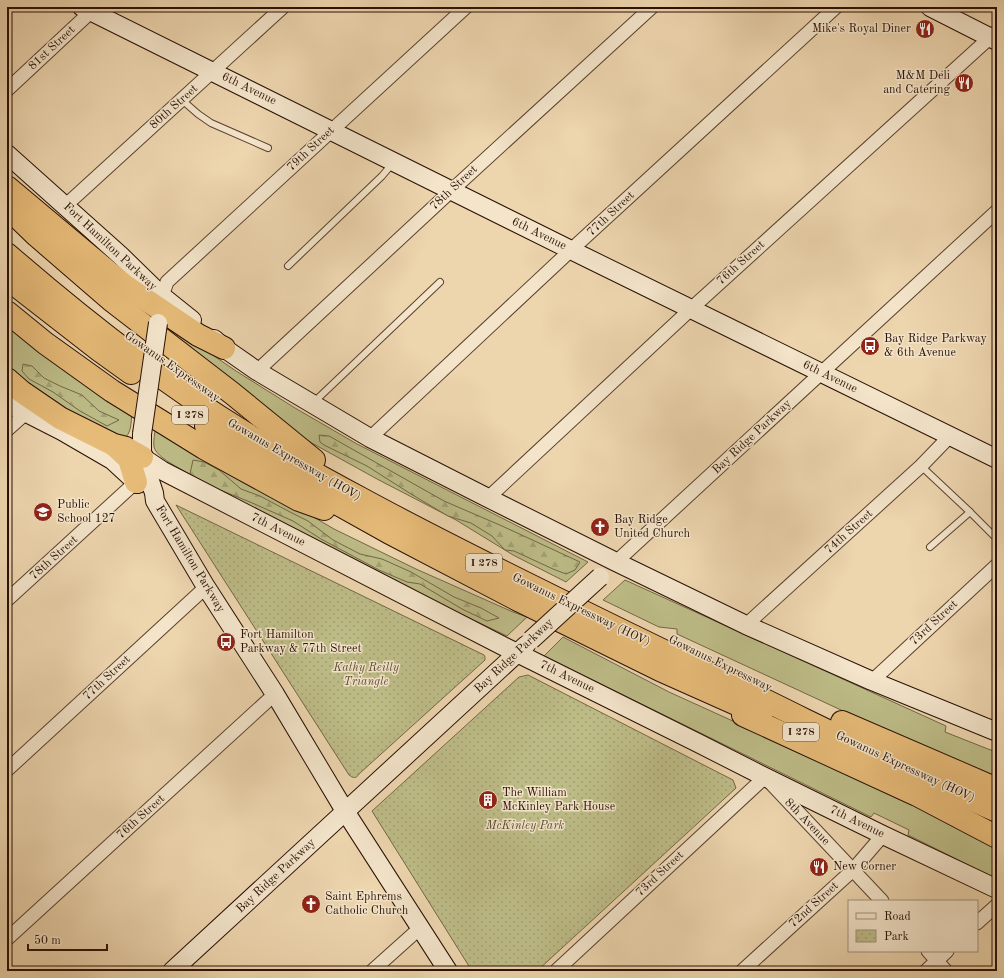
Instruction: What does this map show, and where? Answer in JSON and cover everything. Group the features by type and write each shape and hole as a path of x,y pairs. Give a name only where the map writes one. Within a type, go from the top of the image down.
{"highway":[{"path":"7,187 124,285 198,335 224,348"},
{"path":"7,207 37,236 111,300 233,394 314,460"},
{"name":"Gowanus Expressway","path":"7,240 28,259 106,320 178,372 252,423 314,460 461,537 732,671 818,712 997,789"},
{"name":"Gowanus Expressway (HOV)","path":"7,254 126,352 187,396 245,433 317,475 479,561 729,684 997,811"},
{"name":"I 278","path":"7,277 99,350 169,401 218,434 250,454 388,532 520,601 660,670 911,781 997,822"},
{"path":"7,312 45,343 112,391 204,448 299,500 388,532"},
{"path":"7,379 22,392 53,413 114,445 126,448 142,457"},
{"path":"114,445 129,459 136,482"},
{"path":"660,670 717,703 917,795 997,837"}],"main road":[{"path":"930,7 995,36"},
{"name":"6th Avenue","path":"90,8 394,162 997,459"},
{"name":"Fort Hamilton Parkway","path":"7,154 121,256 160,309 142,434 142,457 154,493 154,500 206,587 275,694 345,811 448,971"},
{"path":"224,348 257,371 370,438 616,562 746,625 872,681 997,732"},
{"path":"7,403 62,431 112,460 154,500"},
{"name":"7th Avenue","path":"142,457 163,471 517,653 765,777 997,889"},
{"name":"Bay Ridge Parkway","path":"172,971 616,562"}],"street":[{"name":"80th Street","path":"65,206 283,7"},
{"name":"79th Street","path":"160,309 167,282 466,7"},
{"name":"78th Street","path":"257,371 652,7"},
{"name":"77th Street","path":"370,438 571,250 836,7"},
{"name":"81st Street","path":"7,90 90,8"},
{"name":"76th Street","path":"488,498 692,308 995,36"},
{"name":"Bay Ridge Parkway","path":"616,562 997,211"},
{"path":"7,430 26,413"},
{"name":"74th Street","path":"746,625 921,466 950,436"},
{"name":"78th Street","path":"7,600 136,482"},
{"name":"73rd Street","path":"872,681 997,565"},
{"name":"77th Street","path":"7,770 206,587"},
{"name":"76th Street","path":"7,939 275,694"},
{"name":"73rd Street","path":"556,971 765,777"},
{"name":"8th Avenue","path":"765,777 881,900"},
{"name":"72nd Street","path":"742,971 853,870 883,835"},
{"path":"978,922 997,905"},
{"path":"372,971 420,928"},
{"path":"929,952 946,971"},
{"path":"926,971 946,952"}],"lane":[{"path":"182,100 198,114 212,123 268,148"},
{"path":"288,266 382,176 394,162"},
{"path":"312,404 440,282"},
{"path":"921,466 997,539"},
{"path":"930,547 970,512"}],"green space":[{"path":"7,322 132,412 130,431 126,437 123,439 65,414 7,371"},
{"path":"172,327 236,371 295,408 357,444 588,562 566,582 513,555 456,520 310,442 267,415 170,340"},
{"path":"23,364 32,366 44,378 82,395 99,411 119,420 107,426 80,411 53,392 29,379 22,371"},
{"path":"156,425 334,529 416,569 527,617 507,636 377,574 189,480 189,474 164,459 156,451 154,442"},
{"path":"319,435 329,436 444,501 580,562 575,570 566,574 514,551 505,550 492,536 471,523 448,516 367,466 324,445 320,442"},
{"path":"193,460 204,462 219,470 241,489 260,496 308,521 333,540 360,554 382,559 411,572 454,597 481,608 499,618 487,621 462,609 420,584 407,582 379,570 321,539 293,521 193,479 190,474"},
{"name":"Kathy Reilly Triangle","path":"176,505 484,655 485,660 357,777 352,777 349,775"},
{"path":"625,580 946,726 945,732 997,752 997,776 895,735 677,634 677,629 659,627 603,600"},
{"path":"563,637 669,692 768,737 862,775 997,847 997,879 908,835 909,830 874,813 871,817 544,656"},
{"name":"McKinley Park","path":"528,675 733,780 736,788 537,971 472,971 372,811 519,677"}],"place":[{"name":"Mike's Royal Diner","path":"925,29"},
{"name":"M&M Deli and Catering","path":"964,83"},
{"name":"Bay Ridge Parkway & 6th Avenue","path":"870,346"},
{"name":"Public School 127","path":"43,512"},
{"name":"Bay Ridge United Church","path":"600,527"},
{"name":"Fort Hamilton Parkway & 77th Street","path":"226,642"},
{"name":"The William McKinley Park House","path":"488,800"},
{"name":"New Corner","path":"819,867"},
{"name":"Saint Ephrems Catholic Church","path":"311,904"}]}
